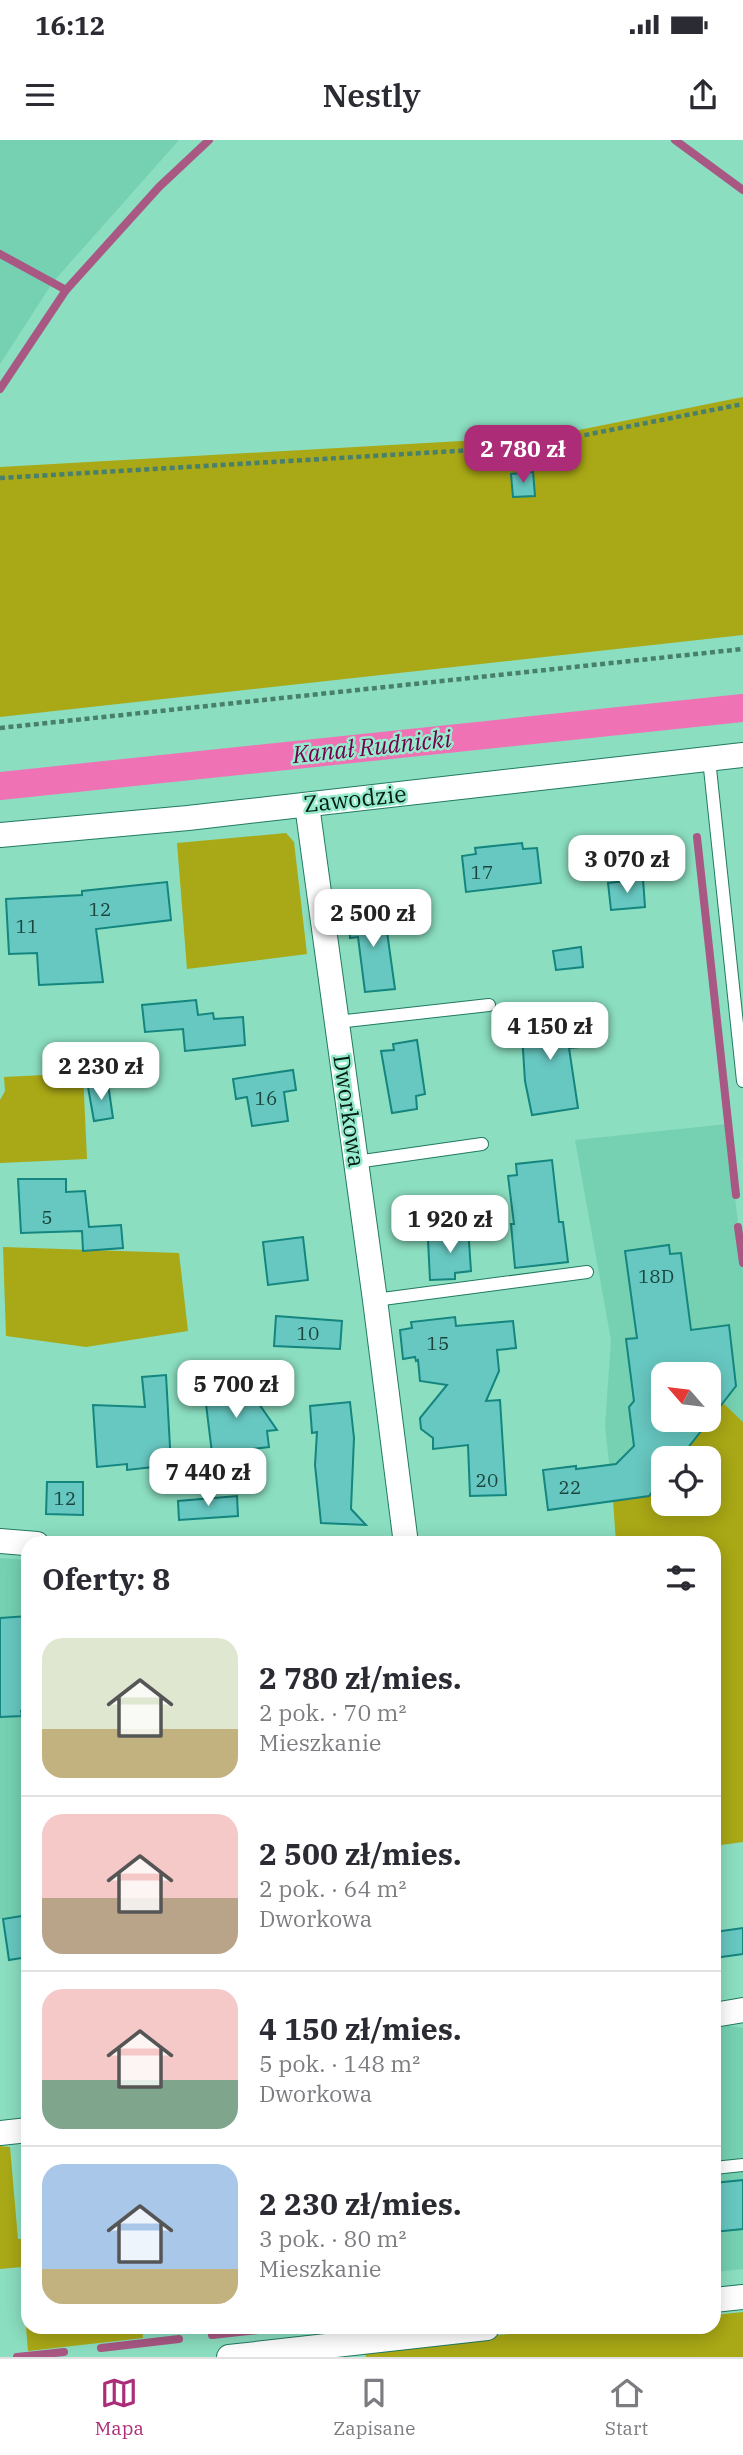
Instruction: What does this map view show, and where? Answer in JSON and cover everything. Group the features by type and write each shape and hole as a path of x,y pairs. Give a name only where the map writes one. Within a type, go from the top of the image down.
{"street":[{"name":"Zawodzie","path":"0,835 307,805 743,755"},
{"name":"Dworkowa","path":"307,805 375,1300 404,1536"},
{"path":"0,1541 21,1543"},
{"path":"721,2014 743,2010"},
{"path":"0,2133 21,2131"},
{"path":"721,2299 743,2297"},
{"path":"229,2357 434,2334"}],"lane":[{"path":"709,759 743,1081"},
{"path":"337,1022 489,1005"},
{"path":"356,1162 482,1144"},
{"path":"375,1300 587,1272"},
{"path":"721,2167 743,2165"}],"path":[{"path":"0,478 524,447 743,404"},
{"path":"0,728 743,649"}],"shaded area":[{"path":"0,140 179,140 53,282 0,364"},
{"path":"743,397 743,635 0,717 0,467 549,436"},
{"path":"286,833 294,842 307,954 187,969 177,843"},
{"path":"83,1073 87,1159 0,1163 0,1100 5,1091 4,1077"},
{"path":"727,1124 743,1269 743,1422 723,1403 721,1406 721,1362 651,1362 651,1432 700,1432 689,1446 651,1446 649,1496 613,1500 605,1426 611,1340 575,1140"},
{"path":"3,1247 179,1253 188,1331 86,1347 6,1336"},
{"path":"723,1403 743,1422 743,1842 721,1845 721,1536 616,1536 613,1500 649,1496 651,1493 651,1516 721,1516 721,1446 689,1446 700,1432 721,1432"},
{"path":"0,1558 21,1560 21,1916 0,1919"},
{"path":"721,2026 743,2028 743,2269 721,2271"},
{"path":"0,2146 10,2147 18,2239 21,2239 21,2267 0,2269"},
{"path":"743,2312 743,2357 366,2357 363,2347 509,2334 721,2334 721,2314"},
{"path":"27,2334 143,2334 143,2338 28,2351"}],"building":[{"path":"533,472 535,496 513,497 511,474"},
{"path":"522,843 523,849 537,848 541,883 466,892 462,856 476,854 475,848"},
{"path":"643,879 645,907 611,910 608,883"},
{"path":"167,882 171,920 96,929 103,982 39,985 37,953 9,954 6,899 82,895 82,891"},
{"path":"384,910 395,989 365,992 358,937 350,938 349,911"},
{"path":"581,947 583,967 556,970 553,951"},
{"path":"196,1000 198,1015 213,1013 214,1019 243,1017 245,1045 185,1051 183,1029 145,1032 142,1005"},
{"path":"575,1013 579,1047 569,1048 578,1108 532,1115 525,1081 521,1019"},
{"path":"417,1040 425,1094 416,1096 417,1109 392,1113 381,1051 394,1050 393,1044"},
{"path":"293,1070 296,1090 284,1092 288,1121 252,1126 247,1097 236,1099 233,1079"},
{"path":"108,1084 113,1118 94,1121 88,1087"},
{"path":"552,1160 559,1222 563,1222 568,1262 515,1268 511,1224 514,1224 508,1176 517,1175 516,1164"},
{"path":"18,1179 66,1179 66,1192 85,1191 89,1227 121,1225 123,1248 83,1251 82,1231 21,1233"},
{"path":"468,1227 471,1271 455,1273 455,1279 430,1280 428,1240 445,1239 444,1229"},
{"path":"303,1237 308,1280 268,1285 263,1242"},
{"path":"669,1245 670,1254 681,1253 691,1330 729,1325 736,1386 721,1405 721,1362 651,1362 651,1432 700,1432 689,1446 651,1446 649,1496 548,1510 543,1470 616,1464 634,1446 629,1407 634,1401 626,1339 637,1338 625,1251"},
{"path":"276,1316 342,1321 340,1349 274,1346"},
{"path":"455,1317 456,1326 513,1321 516,1348 497,1350 499,1371 486,1401 500,1400 506,1495 470,1496 468,1445 433,1449 433,1438 421,1429 420,1418 447,1385 420,1381 418,1360 416,1361 415,1357 403,1359 400,1330 412,1328 411,1322"},
{"path":"166,1375 171,1465 127,1470 127,1464 97,1467 93,1405 145,1407 142,1377"},
{"path":"241,1378 277,1430 267,1431 269,1447 252,1449 245,1467 234,1451 212,1453 204,1388 226,1386 229,1379"},
{"path":"350,1402 354,1438 351,1509 366,1525 321,1523 315,1465 317,1432 312,1433 310,1406"},
{"path":"47,1482 83,1482 83,1515 46,1514"},
{"path":"237,1496 238,1516 179,1520 178,1501"},
{"path":"21,1616 21,1716 0,1717 0,1618"},
{"path":"21,1916 21,1958 9,1960 3,1919"},
{"path":"743,1928 743,1954 721,1957 721,1931"},
{"path":"743,2180 743,2229 721,2231 721,2182"}],"waterway":[{"path":"0,389 66,290 159,187 209,140"},
{"path":"675,140 743,190"},
{"path":"0,254 66,290"},
{"name":"Kanał Rudnicki","path":"0,786 743,708"},
{"path":"697,837 736,1195"},
{"path":"738,1227 743,1263"},
{"path":"212,2335 221,2334"},
{"path":"101,2348 179,2339"},
{"path":"17,2357 64,2352"}]}
